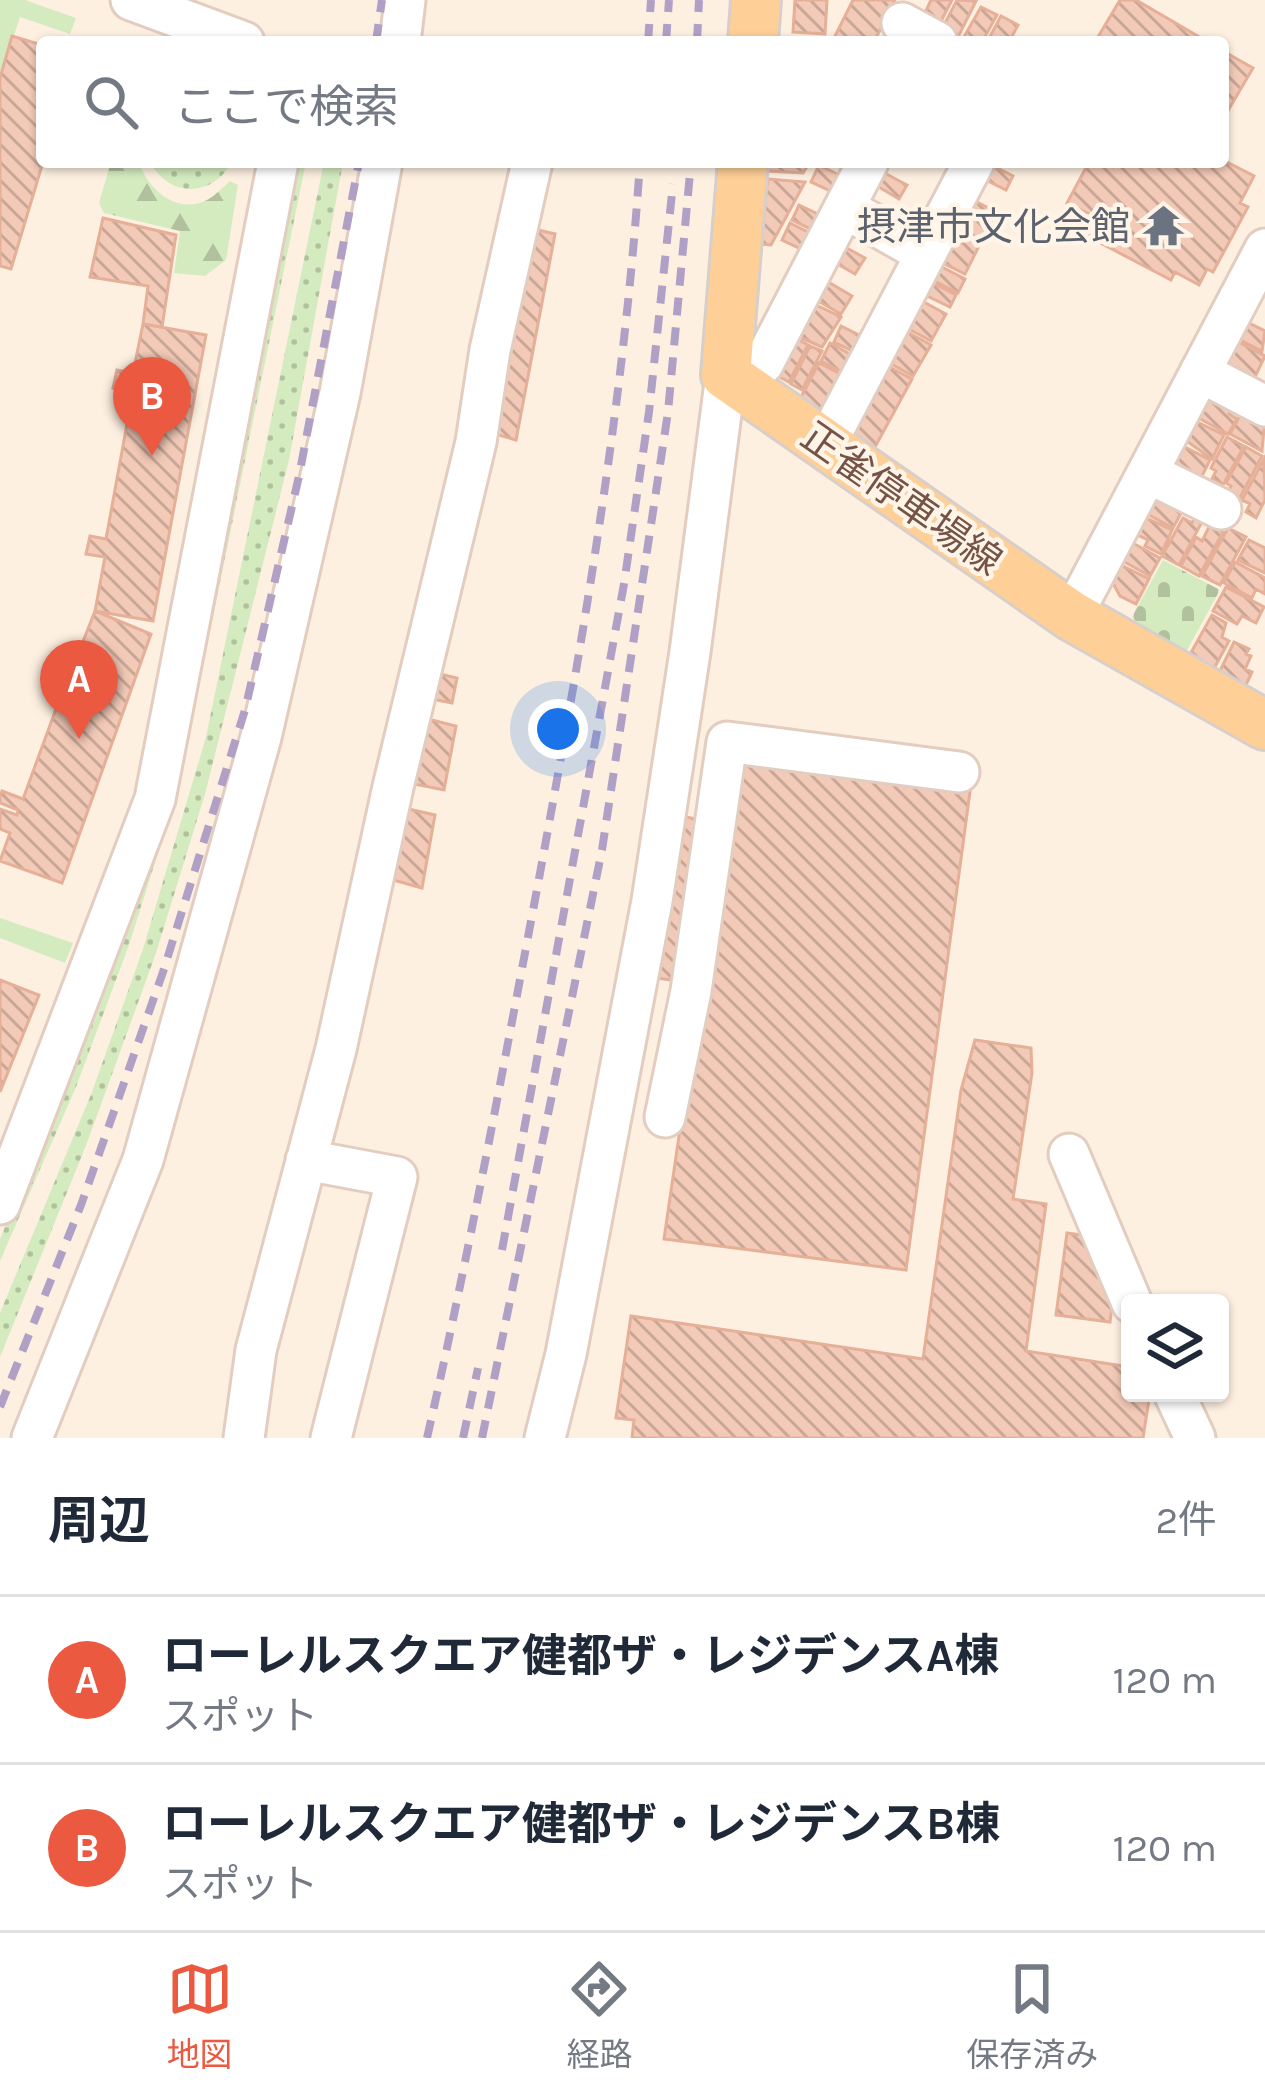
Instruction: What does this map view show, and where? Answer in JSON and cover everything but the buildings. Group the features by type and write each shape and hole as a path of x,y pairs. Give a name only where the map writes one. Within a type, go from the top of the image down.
{"main road":[{"path":"753,36 756,0"},
{"path":"726,375 743,168"},
{"name":"正雀停車場線","path":"726,375 1072,616 1265,724"}],"street":[{"path":"131,0 228,36"},
{"path":"401,36 405,0"},
{"path":"0,1204 155,799 277,168"},
{"path":"0,1430 28,1438 142,1160 261,737 340,393 381,168"},
{"path":"244,1438 256,1350 336,1049 392,787 476,442 490,350 531,168"},
{"path":"545,1438 566,1354 652,901 726,375 763,364 865,168"},
{"path":"825,446 971,168"},
{"path":"845,208 924,253"},
{"path":"1072,616 1265,249"},
{"path":"1200,372 1265,406"},
{"path":"1148,472 1221,509"},
{"path":"678,729 727,742 959,772"},
{"path":"665,1117 691,991 727,742"},
{"path":"1069,1154 1128,1294"},
{"path":"306,1160 397,1177 331,1438"},
{"path":"1178,1402 1196,1438"}],"green space":[{"path":"0,0 25,0 76,18 70,34 20,17 0,78"},
{"path":"109,168 142,168 165,197 185,204 207,200 230,181 238,185 226,260 205,276 174,273 180,231 104,213 99,203"},
{"path":"154,168 228,168 213,182 191,189"},
{"path":"294,168 305,168 177,793 129,945 76,1087 0,1261 0,1239 92,1015"},
{"path":"323,168 342,168 289,460 205,794 156,953 87,1143 0,1357 0,1313 92,1092 143,949 206,737"},
{"path":"1163,560 1220,590 1185,654 1149,635 1132,617"},
{"path":"0,918 73,943 65,963 0,938"}],"railway":[{"path":"377,36 382,0"},
{"path":"648,36 651,0"},
{"path":"666,36 669,0"},
{"path":"697,36 699,0"},
{"path":"0,1407 81,1205 163,972 245,710 299,476 358,168"},
{"path":"427,1438 499,1092 585,614 624,343 640,168"},
{"path":"482,1438 602,850 668,412 690,168"},
{"path":"502,1250 624,584 649,412 673,184"},
{"path":"463,1438 478,1368"}],"place":[{"name":"摂津市文化会館","path":"1164,226"},
{"name":"ローレルスクエア健都ザ・レジデンスB棟","path":"152,456"},
{"name":"ローレルスクエア健都ザ・レジデンスA棟","path":"79,739"}]}
